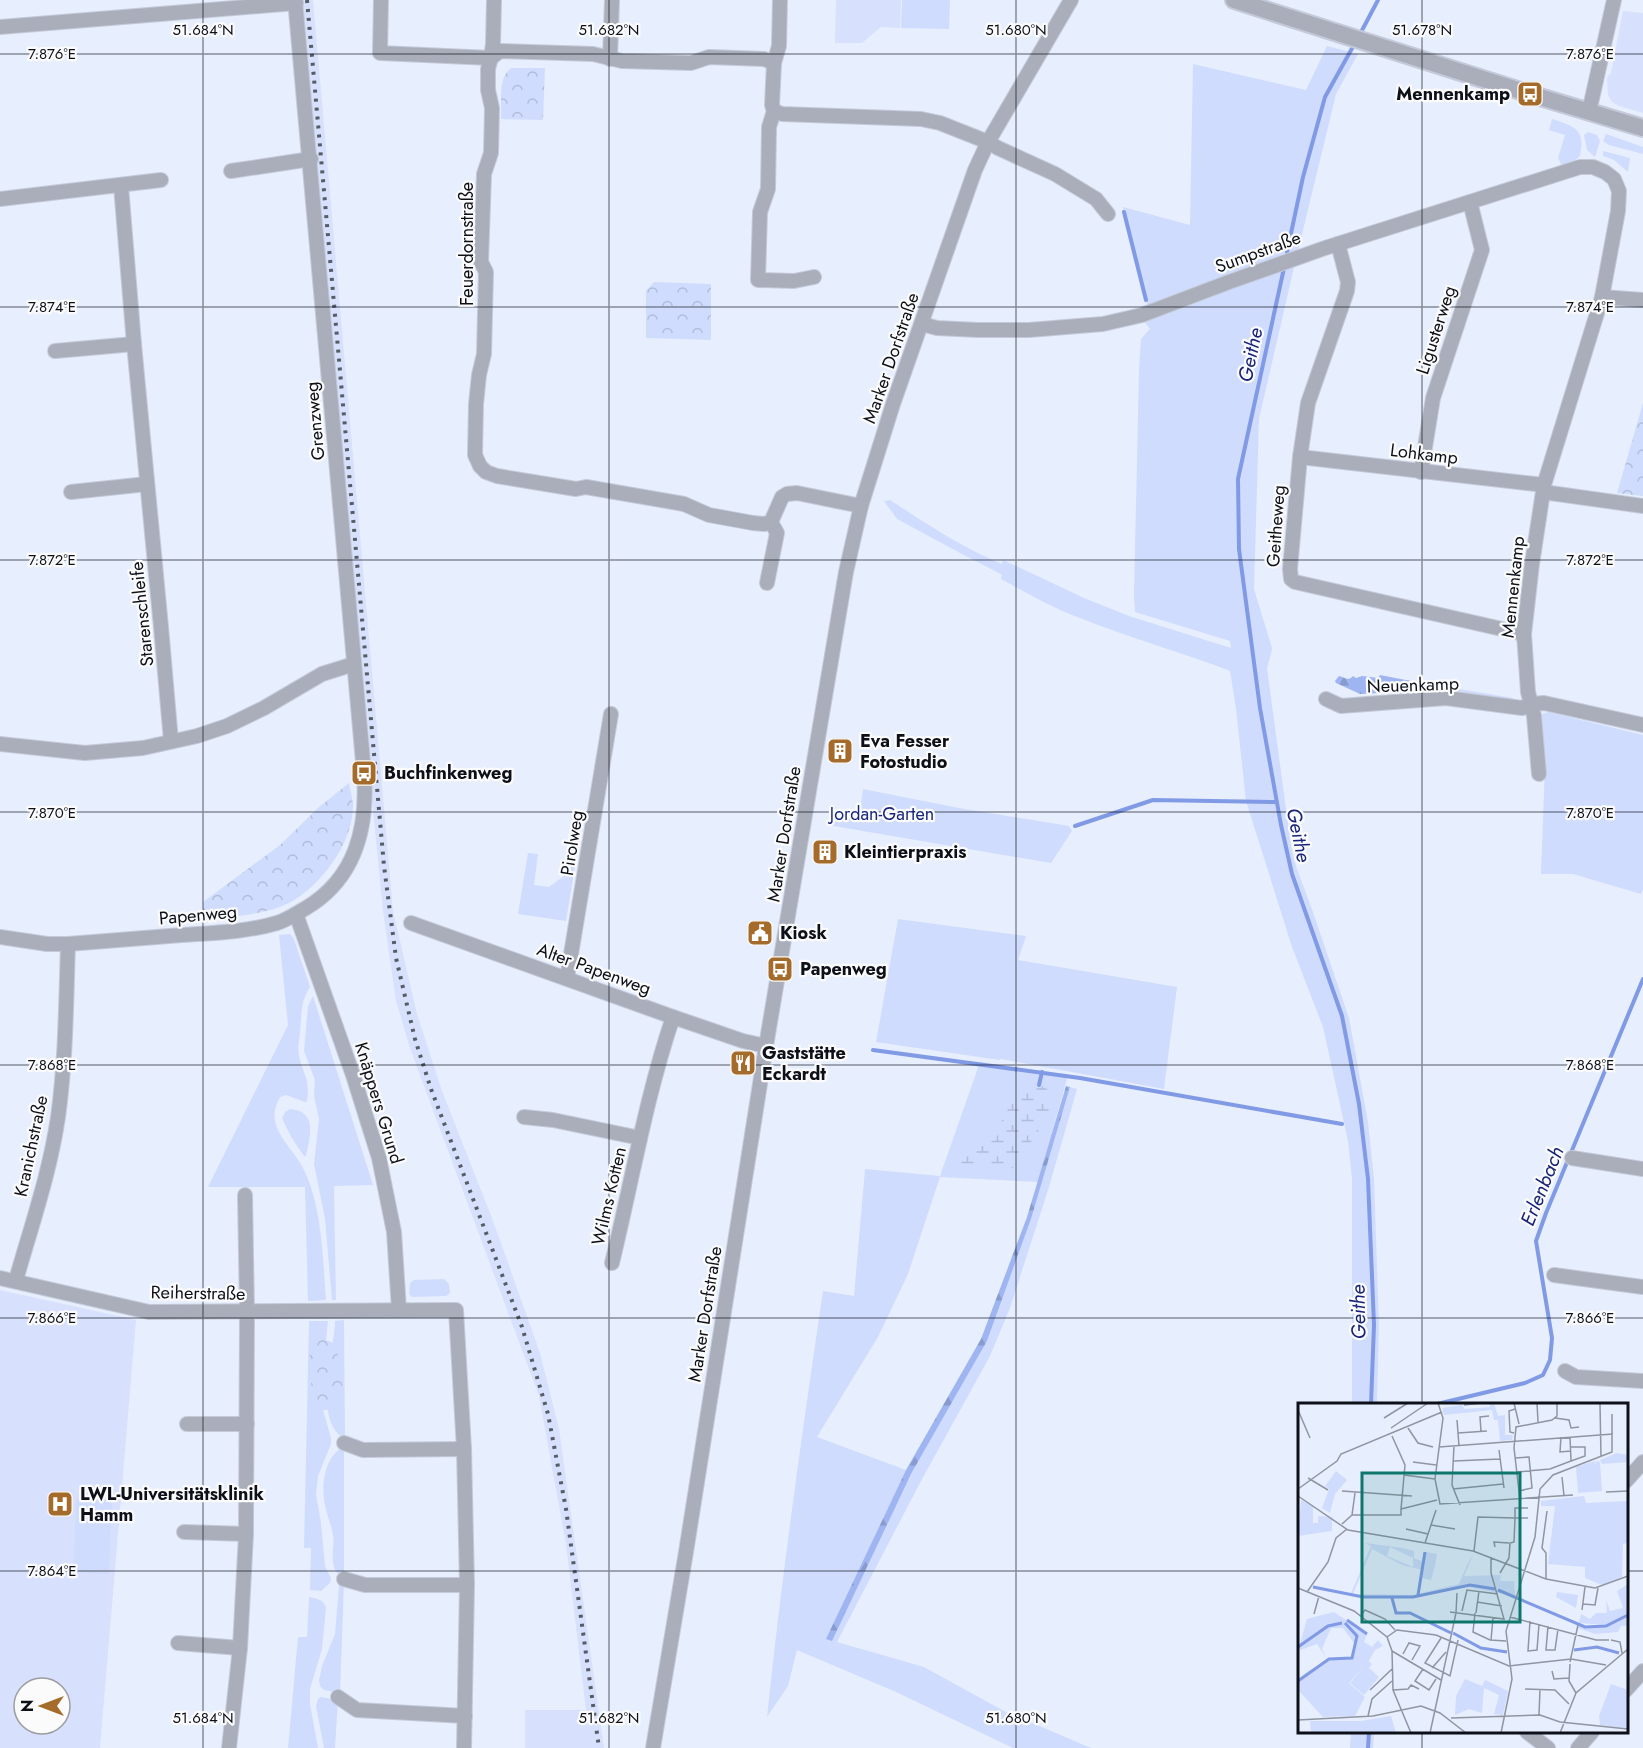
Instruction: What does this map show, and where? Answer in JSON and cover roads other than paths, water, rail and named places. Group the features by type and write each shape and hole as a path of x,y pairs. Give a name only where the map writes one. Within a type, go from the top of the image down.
{"street":[{"path":"381,0 380,53 490,58 500,51 592,54 610,59 691,63 709,57 764,59 774,63"},
{"path":"490,58 493,44 494,0"},
{"path":"610,59 612,0"},
{"path":"780,0 779,46 774,63 772,105 774,111 769,127 768,189 760,212 758,280 794,281 814,277"},
{"name":"Marker Dorfstraße","path":"653,1748 766,1046 846,572 861,506 893,405 969,186 988,141 1071,0"},
{"path":"1234,0 1643,128"},
{"path":"1589,112 1614,0"},
{"path":"0,27 191,5 296,1"},
{"name":"Grenzweg","path":"296,1 365,791 364,814 359,839"},
{"name":"Feuerdornstraße","path":"490,58 488,90 492,108 490,153 484,174 481,262 486,272 484,354 476,404 475,455 480,466 486,472 497,476 576,489 586,487 684,504 709,515 753,523 771,522"},
{"path":"774,111 782,114 921,119 940,123 988,141 998,148 1055,174 1096,199 1108,214"},
{"path":"231,171 311,159"},
{"name":"Sumpstraße","path":"922,324 937,328 978,330 1055,329 1103,324 1148,313 1338,244 1580,167 1600,169"},
{"name":"Mennenkamp","path":"1539,774 1532,704 1528,692 1524,634 1543,489 1602,297 1617,211 1619,191 1614,179 1600,169"},
{"path":"0,199 161,180"},
{"name":"Starenschleife","path":"121,186 171,741"},
{"name":"Ligusterweg","path":"1421,472 1433,398 1482,250 1470,202"},
{"name":"Geitheweg","path":"1338,244 1348,282 1347,291 1308,403 1300,457 1291,579 1295,582 1524,634"},
{"path":"1602,297 1643,300"},
{"path":"55,351 134,344"},
{"name":"Lohkamp","path":"1300,457 1543,489 1643,506"},
{"path":"70,492 147,484"},
{"path":"767,583 777,533 771,522 782,497 787,494 797,494 861,506"},
{"path":"0,744 85,753 128,750 197,736 227,726 264,708 322,674 354,664"},
{"name":"Neuenkamp","path":"1326,699 1341,706 1446,698 1522,708 1544,703 1643,724"},
{"name":"Pirolweg","path":"567,978 611,714"},
{"name":"Papenweg","path":"0,937 47,944 68,944 246,929 280,922 317,901 338,881 348,867 359,839"},
{"name":"Knäppers Grund","path":"296,914 379,1158 394,1232 399,1310"},
{"name":"Alter Papenweg","path":"411,923 743,1041 766,1046"},
{"name":"Kranichstraße","path":"16,1281 42,1190 57,1119 65,1056 68,944"},
{"name":"Wilms Kotten","path":"612,1263 640,1138 662,1051 674,1017"},
{"name":"Wilms Kotten","path":"524,1118 553,1120 640,1138"},
{"path":"1572,1158 1643,1169"},
{"path":"229,1748 240,1648 246,1534 245,1195"},
{"path":"1554,1275 1643,1287"},
{"name":"Reiherstraße","path":"0,1278 149,1312 456,1310 464,1449"},
{"path":"1565,1371 1576,1377 1643,1381"},
{"path":"187,1424 247,1424"},
{"path":"344,1443 363,1450 464,1449 467,1586 464,1748"},
{"path":"1628,1479 1643,1462"},
{"path":"184,1532 246,1534"},
{"path":"344,1579 365,1585 467,1586"},
{"path":"178,1643 240,1648"},
{"path":"1628,1688 1643,1671"},
{"path":"338,1697 357,1710 465,1716"},
{"path":"1529,1733 1548,1748"},
{"path":"1578,1748 1590,1733"}],"waterway":[{"name":"Geithe","path":"1359,36 1378,0"},
{"name":"Geithe","path":"1287,252 1303,177 1325,97 1355,43"},
{"path":"1124,212 1146,300"},
{"name":"Geithe","path":"1284,268 1238,479 1239,549 1260,708 1281,825 1292,874 1342,1016 1359,1104 1368,1179 1374,1325 1371,1403"},
{"path":"1075,826 1153,800 1276,802"},
{"name":"Erlenbach","path":"1441,1403 1525,1383 1543,1375 1550,1360 1552,1338 1536,1241 1643,979"},
{"path":"873,1050 1080,1078 1342,1124"},
{"path":"1039,1085 1042,1072"},
{"name":"Geithe","path":"1368,1748 1369,1733"}],"railway":[{"path":"307,0 384,866 396,958 415,1039 431,1089 522,1327 548,1414 566,1509 599,1748"}],"place":[{"name":"Mennenkamp","path":"1530,94"},
{"name":"Eva Fesser Fotostudio","path":"840,751"},
{"name":"Buchfinkenweg","path":"364,773"},
{"name":"Kleintierpraxis","path":"825,852"},
{"name":"Kiosk","path":"760,933"},
{"name":"Papenweg","path":"780,969"},
{"name":"Gaststätte Eckardt","path":"743,1063"},
{"name":"LWL-Universitätsklinik Hamm","path":"60,1504"}],"park label":[{"name":"Jordan-Garten","path":"882,814"}]}
